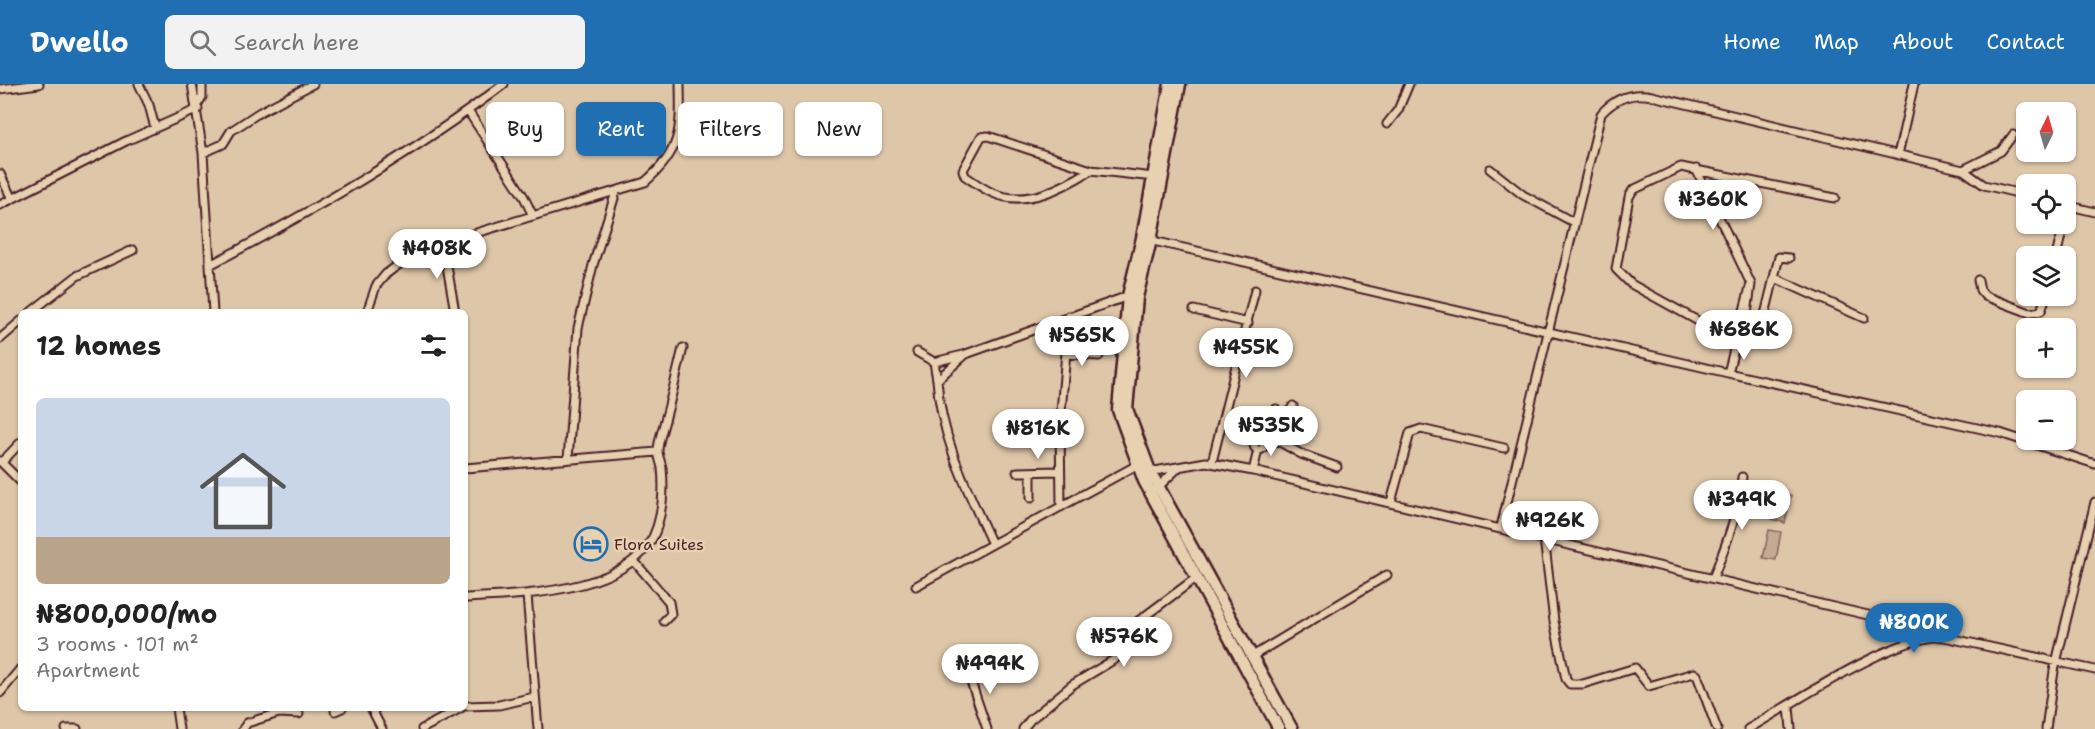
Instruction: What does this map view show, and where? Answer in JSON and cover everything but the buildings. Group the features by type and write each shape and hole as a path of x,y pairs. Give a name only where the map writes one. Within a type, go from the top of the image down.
{"main road":[{"path":"1146,474 1137,465 1118,410 1128,296 1147,239 1154,177 1170,84"},
{"path":"1180,84 1137,297 1127,409 1146,474 1292,729"},
{"path":"1155,490 1196,578 1279,729"}],"street":[{"path":"0,89 39,84"},
{"path":"139,84 149,105 155,128"},
{"path":"192,84 198,107 203,153 213,309"},
{"path":"0,205 198,107 202,97 202,84"},
{"path":"203,153 223,144 231,131 260,112 313,84"},
{"path":"210,265 330,201 468,111 504,84"},
{"path":"368,309 376,286 386,274 409,257 443,243 645,182 662,168 674,150 680,126 680,84"},
{"path":"1387,124 1398,110 1409,84"},
{"path":"1898,155 1914,84"},
{"path":"1501,527 1601,114 1611,103 1640,94 1963,170 1984,185 2016,193"},
{"path":"468,111 524,197 533,216"},
{"path":"1963,170 2001,151 2013,135"},
{"path":"1091,170 1061,189 1018,198 995,194 965,176 963,170 984,136 1091,170 1154,177"},
{"path":"1789,258 1779,257 1761,331 1756,338 1737,341 1631,284 1616,269 1632,190 1681,166 1835,198"},
{"path":"1490,169 1523,195 1573,222"},
{"path":"1696,169 1751,284 1747,314 1728,373"},
{"path":"0,174 12,199"},
{"path":"568,459 578,328 593,265 616,192"},
{"path":"2076,208 2095,212"},
{"path":"1147,239 1728,373 2000,433 2095,464"},
{"path":"443,243 454,309"},
{"path":"35,309 77,276 133,250"},
{"path":"1775,278 1864,318"},
{"path":"1978,280 1980,290 1985,296 2030,313 2041,311 2043,306"},
{"path":"1212,462 1255,290"},
{"path":"933,362 966,354 1128,296"},
{"path":"1194,310 1248,324"},
{"path":"1061,507 1060,424 1070,316"},
{"path":"0,339 18,324"},
{"path":"468,598 527,595 559,590 591,581 634,561 651,542 661,511 663,475 657,452 683,348"},
{"path":"917,352 933,362 939,408 947,438 992,544"},
{"path":"937,380 966,354"},
{"path":"1066,354 1099,356"},
{"path":"1278,441 1282,423 1293,406"},
{"path":"1276,409 1282,423"},
{"path":"1391,502 1410,433 1413,431 1421,429 1503,448"},
{"path":"1253,471 1258,450 1263,448 1263,444 1278,441 1310,458 1337,467"},
{"path":"18,445 1,461 18,479"},
{"path":"468,468 657,452"},
{"path":"1146,474 1199,462 1212,462 1501,527 1872,616 1920,638"},
{"path":"916,586 1137,465"},
{"path":"1155,490 1178,468"},
{"path":"1017,472 1059,471"},
{"path":"1031,473 1031,498"},
{"path":"1713,578 1728,535 1742,477"},
{"path":"2046,729 2054,670 2095,502"},
{"path":"1544,538 1554,621 1566,679 1570,684 1583,684 1635,668 1646,683 1654,686 1694,673 1697,675 1717,729"},
{"path":"634,561 669,602 671,614 664,621"},
{"path":"1251,657 1388,575"},
{"path":"1023,729 1030,720 1072,685 1115,659 1125,647 1137,622 1196,578"},
{"path":"527,595 538,729"},
{"path":"1748,729 1873,657 1920,638 1944,637 2095,670"},
{"path":"967,670 987,729"},
{"path":"0,693 18,672"},
{"path":"468,706 499,705 534,697"},
{"path":"1789,706 1791,729"},
{"path":"176,711 179,729"},
{"path":"373,711 382,729"},
{"path":"422,729 455,711"},
{"path":"243,729 247,723 279,713 299,714"},
{"path":"66,729 77,729"}],"shaded area":[{"path":"1778,493 1791,496 1785,523 1772,519"},
{"path":"1769,530 1781,532 1776,560 1763,558"}],"place":[{"name":"Flora Suites","path":"591,544"}]}
